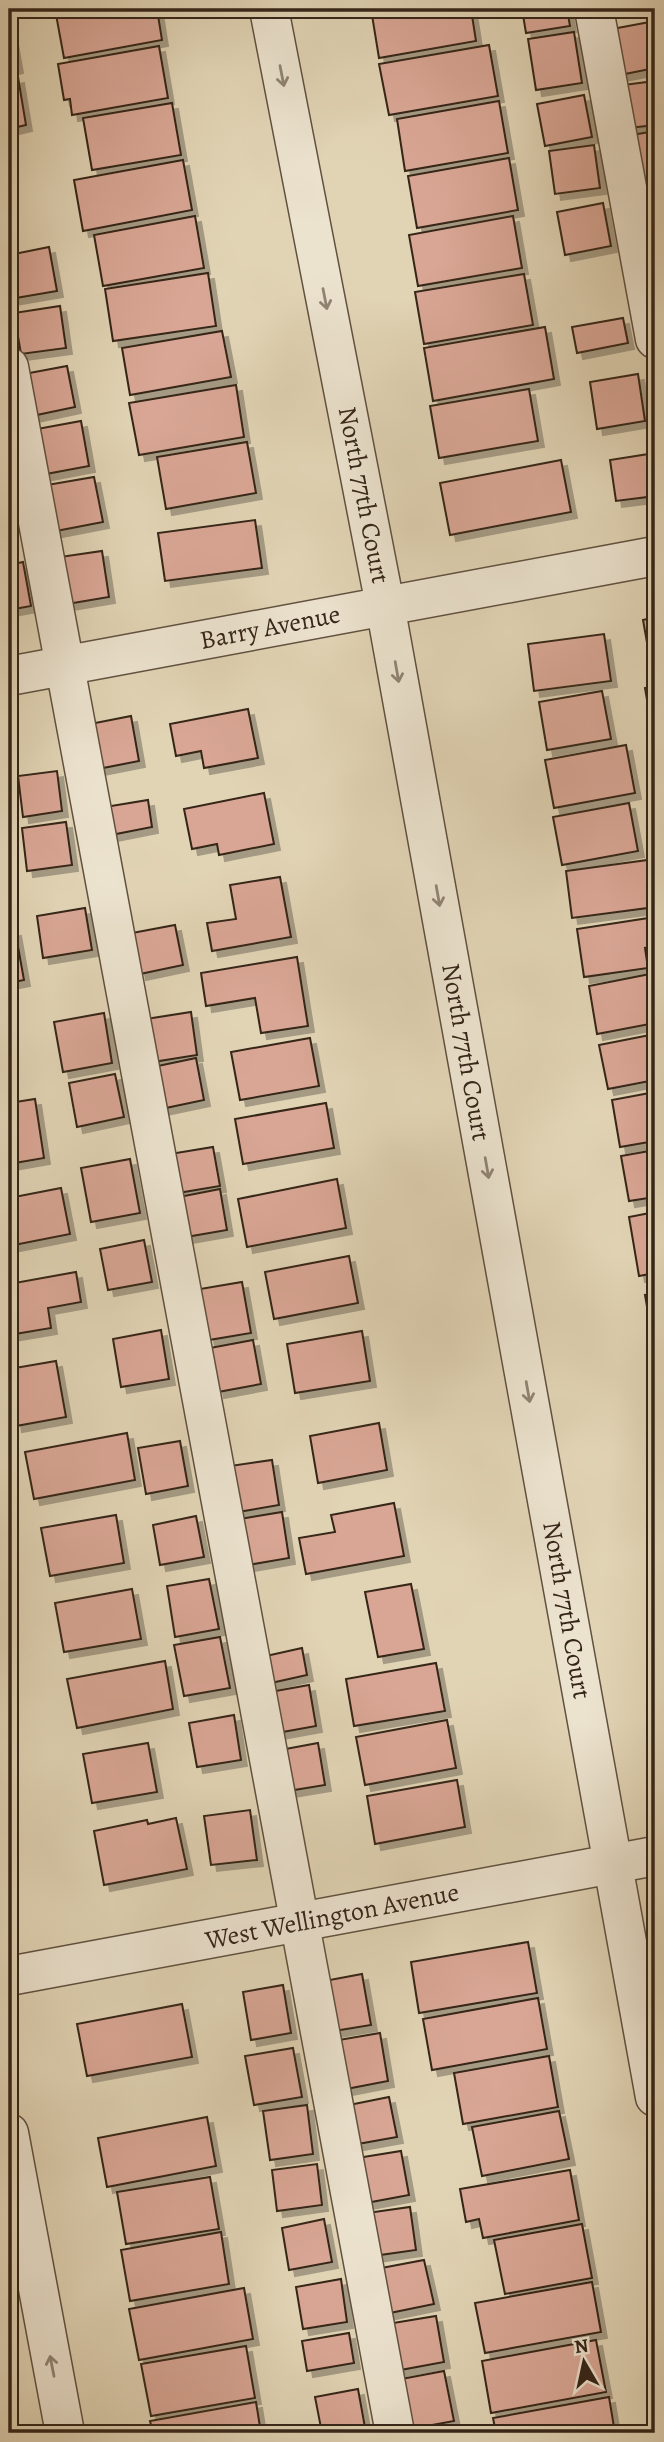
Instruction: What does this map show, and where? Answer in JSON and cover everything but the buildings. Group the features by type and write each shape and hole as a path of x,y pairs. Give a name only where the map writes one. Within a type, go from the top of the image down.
{"street":[{"name":"North 77th Court","path":"269,9 385,605 655,2098"},
{"path":"594,9 655,339"},
{"path":"9,367 395,2433"},
{"name":"Barry Avenue","path":"9,676 655,556"},
{"name":"West Wellington Avenue","path":"9,1976 655,1856"},
{"path":"9,2133 65,2433"}]}
